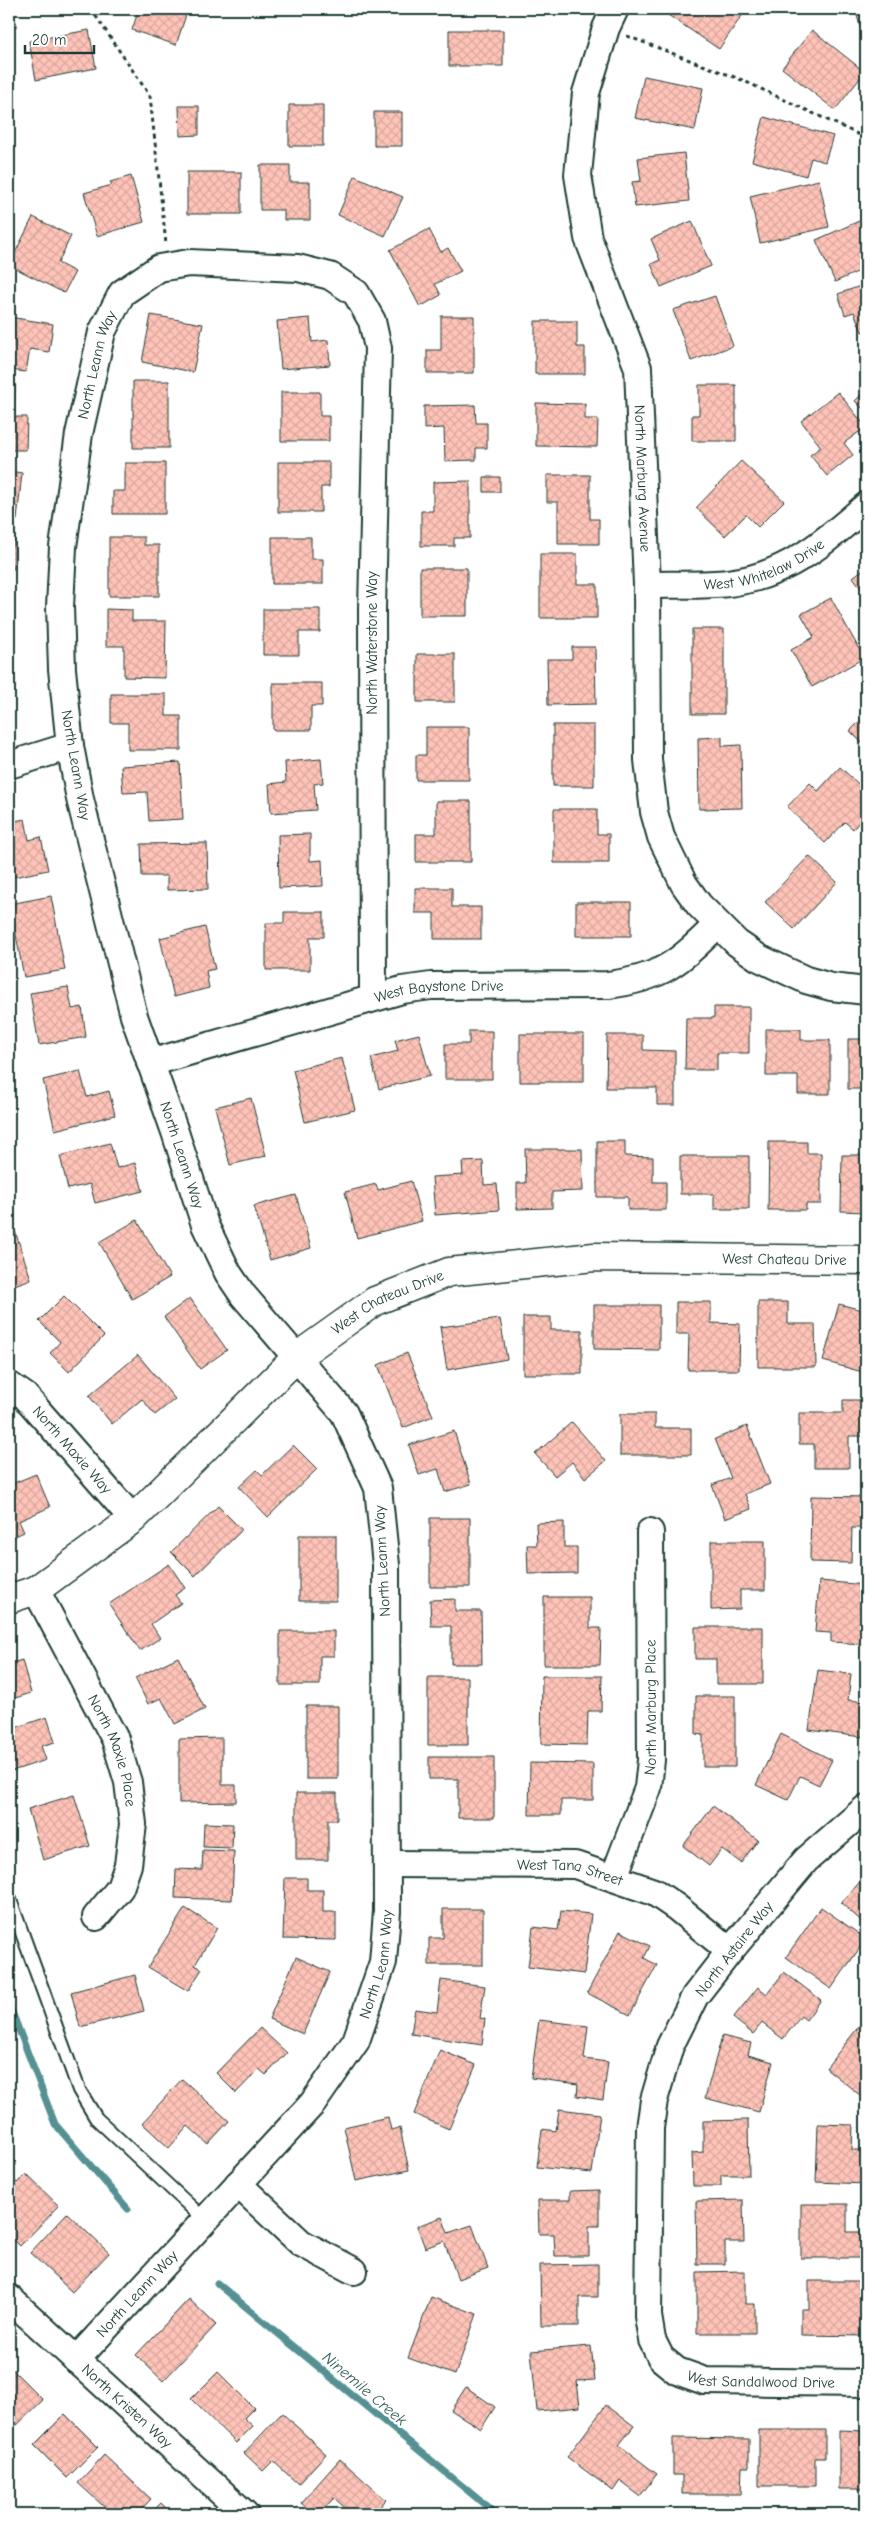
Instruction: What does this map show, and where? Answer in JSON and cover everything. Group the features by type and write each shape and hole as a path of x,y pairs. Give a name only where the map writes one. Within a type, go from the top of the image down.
{"street":[{"name":"North Marburg Avenue","path":"610,18 586,93 578,175 588,238 638,368 647,585 648,760 654,812 661,837 684,884 717,925 759,958 782,971 831,987 866,991"},
{"name":"North Leann Way","path":"76,2360 313,2103 356,2041 383,1962 387,1911 386,1565 378,1488 344,1413 298,1356 243,1294 215,1250 126,992 80,799 70,746 62,670 60,607 67,511 79,434 102,332 122,293 159,268 189,263 298,268 330,276 356,293"},
{"name":"North Waterstone Way","path":"356,293 372,321 378,348 372,609 373,998"},
{"name":"West Whitelaw Drive","path":"647,585 727,583 754,578 780,570 824,542 866,506"},
{"path":"9,765 70,746"},
{"name":"West Baystone Drive","path":"150,1063 402,990 431,986 608,985 637,982 661,972 684,958 717,925"},
{"name":"West Chateau Drive","path":"9,1599 36,1590 133,1519 298,1356 375,1301 449,1272 594,1257 866,1260"},
{"name":"North Maxie Way","path":"9,1385 25,1396 133,1519"},
{"name":"North Marburg Place","path":"614,1877 648,1788 651,1760 650,1532"},
{"name":"North Maxie Place","path":"36,1590 114,1739 128,1782 133,1824 128,1865 120,1888 96,1917"},
{"name":"North Astaire Way","path":"661,2358 652,2340 648,2316 648,2156 654,2100 670,2046 696,1996 730,1951 806,1860 866,1808"},
{"name":"West Tana Street","path":"387,1864 575,1865 654,1892 676,1907 730,1951"},
{"path":"238,2184 301,2243 354,2271"},
{"name":"North Kristen Way","path":"9,2298 244,2514"},
{"name":"West Sandalwood Drive","path":"661,2358 677,2371 704,2381 866,2383"}],"lane":[{"path":"9,1897 79,2090 96,2118 205,2220"}],"path":[{"path":"91,9 150,96 166,245"},
{"path":"610,18 866,138"}],"building":[{"path":"139,9 188,9 176,45 132,30"},
{"path":"672,9 736,9 743,14 719,49 668,15"},
{"path":"855,9 866,9 866,46"},
{"path":"9,13 17,26 9,31"},
{"path":"89,30 96,68 36,80 29,41"},
{"path":"449,30 503,30 503,66 449,66"},
{"path":"812,30 865,72 835,110 782,68"},
{"path":"644,76 703,88 695,130 635,118"},
{"path":"289,105 323,105 323,146 289,146"},
{"path":"179,106 199,106 199,135 180,136"},
{"path":"374,112 402,112 402,146 374,146"},
{"path":"764,117 833,136 825,162 811,158 806,176 752,161"},
{"path":"684,153 689,201 635,207 632,182 641,181 638,158"},
{"path":"260,165 290,165 290,182 310,182 310,220 284,220 284,210 260,210"},
{"path":"187,172 241,172 241,214 187,214"},
{"path":"131,176 144,222 97,236 84,193 112,185 110,182"},
{"path":"355,176 403,197 385,236 338,215"},
{"path":"819,180 829,227 760,243 750,196"},
{"path":"33,217 71,236 58,263 75,272 64,293 9,265"},
{"path":"866,218 866,268 835,282 816,240"},
{"path":"692,221 711,266 661,287 651,264 660,260 651,239"},
{"path":"429,229 441,252 448,248 461,271 435,284 441,295 420,307 390,250"},
{"path":"866,284 866,331 862,332 854,312 845,315 838,294"},
{"path":"715,296 733,346 691,361 673,310"},
{"path":"151,315 203,324 193,372 142,362"},
{"path":"441,316 474,316 474,373 427,373 427,350 441,350"},
{"path":"9,317 53,324 49,352 30,349 26,372 9,370"},
{"path":"310,318 312,342 328,340 330,365 281,369 277,321"},
{"path":"535,321 577,321 577,347 585,347 585,374 535,374"},
{"path":"133,381 169,381 169,448 133,448"},
{"path":"699,385 736,385 736,441 692,441 692,415 699,415"},
{"path":"9,386 15,386 14,417 27,417 26,450 9,450"},
{"path":"866,390 866,412 855,401"},
{"path":"281,392 320,392 320,416 329,416 329,441 281,441"},
{"path":"838,392 866,427 844,443 853,455 827,476 810,455 821,447 801,421"},
{"path":"536,403 585,404 585,419 598,419 597,447 536,446"},
{"path":"475,405 476,423 487,423 487,448 476,448 476,460 445,461 444,428 424,429 424,406"},
{"path":"741,461 784,501 758,527 746,515 725,536 696,508"},
{"path":"278,462 329,462 329,487 321,487 321,512 278,512"},
{"path":"125,463 165,463 165,514 113,514 113,491 125,491"},
{"path":"9,471 22,473 17,520 9,519"},
{"path":"547,475 590,475 590,519 599,519 599,544 558,544 558,502 547,502"},
{"path":"484,477 500,477 500,492 484,492"},
{"path":"470,481 470,538 454,538 454,546 421,546 421,511 433,511 433,482"},
{"path":"9,534 14,534 14,569 9,569"},
{"path":"109,537 144,537 144,545 159,545 159,596 109,596"},
{"path":"272,537 311,537 311,559 323,559 323,584 272,584"},
{"path":"540,554 577,554 577,584 597,584 597,618 540,618"},
{"path":"866,567 866,595 853,577"},
{"path":"420,568 467,568 467,616 420,616"},
{"path":"831,598 864,658 812,687 791,650 814,637 801,614"},
{"path":"106,609 132,610 132,621 166,621 165,678 124,677 124,646 106,646"},
{"path":"263,609 320,609 320,632 299,632 299,655 263,655"},
{"path":"692,629 724,629 724,714 692,714"},
{"path":"572,647 595,647 596,704 548,705 547,659 572,659"},
{"path":"417,654 455,654 455,702 417,702"},
{"path":"273,683 322,683 322,706 311,706 311,730 273,730"},
{"path":"111,694 166,694 166,716 181,716 181,750 128,750 128,723 111,723"},
{"path":"866,715 866,747 850,731"},
{"path":"553,725 594,725 594,786 553,786"},
{"path":"426,727 469,727 469,780 416,780 416,755 426,755"},
{"path":"722,737 722,746 741,745 742,808 699,809 698,738"},
{"path":"321,759 323,783 314,784 316,810 271,813 269,784 286,782 285,762"},
{"path":"180,762 183,819 149,821 147,792 123,793 121,766"},
{"path":"840,767 866,791 866,815 853,829 845,822 825,843 787,807 810,783 818,791"},
{"path":"436,801 471,801 471,862 416,862 416,834 436,834"},
{"path":"554,809 597,809 597,834 609,834 609,863 554,863"},
{"path":"25,819 29,840 41,837 48,870 9,878 9,822"},
{"path":"310,834 310,861 322,860 323,886 279,888 278,835"},
{"path":"207,843 208,889 167,890 167,876 142,876 141,844"},
{"path":"809,856 837,882 794,929 765,902"},
{"path":"415,888 452,888 452,907 481,907 481,939 434,939 434,913 415,913"},
{"path":"51,896 65,970 24,977 10,904"},
{"path":"576,902 631,902 631,936 576,936"},
{"path":"284,912 324,912 324,937 310,937 310,970 266,970 266,923 284,923"},
{"path":"205,927 215,969 206,971 209,988 174,997 160,938"},
{"path":"68,987 72,1009 82,1007 86,1037 39,1045 30,993"},
{"path":"714,1007 749,1007 749,1053 717,1053 717,1070 685,1070 686,1018 714,1018"},
{"path":"766,1029 801,1029 801,1040 830,1040 830,1094 798,1094 798,1076 766,1076"},
{"path":"469,1031 492,1031 492,1079 445,1079 445,1044 469,1044"},
{"path":"419,1034 430,1076 379,1089 371,1058 398,1051 395,1040"},
{"path":"520,1034 584,1034 584,1082 520,1082"},
{"path":"607,1035 643,1035 643,1050 675,1051 675,1105 657,1105 657,1088 606,1088"},
{"path":"848,1039 866,1039 866,1089 848,1089"},
{"path":"342,1058 355,1110 305,1122 293,1070"},
{"path":"80,1071 87,1097 109,1091 115,1115 55,1130 43,1080"},
{"path":"251,1098 266,1156 230,1165 215,1107"},
{"path":"597,1141 625,1141 625,1156 653,1157 653,1182 666,1182 666,1210 628,1210 628,1197 597,1197"},
{"path":"769,1142 807,1142 807,1153 821,1153 821,1204 806,1204 806,1210 768,1210"},
{"path":"110,1143 117,1168 135,1163 143,1191 95,1203 90,1184 68,1189 60,1156"},
{"path":"525,1149 582,1149 583,1191 552,1192 552,1208 517,1209 517,1183 526,1183"},
{"path":"842,1155 866,1155 866,1212 841,1211"},
{"path":"680,1156 749,1156 749,1209 714,1209 714,1194 680,1194"},
{"path":"483,1161 484,1185 497,1184 499,1210 435,1215 432,1177 463,1175 462,1162"},
{"path":"411,1181 422,1221 357,1238 345,1192 376,1184 378,1190"},
{"path":"296,1195 311,1248 270,1260 254,1206"},
{"path":"137,1220 170,1277 132,1299 99,1242"},
{"path":"15,1231 31,1279 9,1287 9,1233"},
{"path":"64,1296 104,1336 69,1372 50,1353 60,1342 39,1321"},
{"path":"190,1298 227,1350 200,1369 164,1317"},
{"path":"676,1302 711,1302 711,1323 740,1324 739,1370 688,1370 689,1334 676,1334"},
{"path":"758,1302 788,1302 788,1324 815,1324 816,1367 758,1367"},
{"path":"839,1304 866,1311 866,1373 823,1361"},
{"path":"594,1305 659,1305 659,1350 594,1349"},
{"path":"523,1317 551,1317 551,1330 582,1330 582,1374 523,1374"},
{"path":"500,1319 507,1359 447,1370 440,1327"},
{"path":"407,1353 433,1416 403,1428 378,1365"},
{"path":"138,1355 175,1399 155,1415 142,1399 112,1424 89,1396"},
{"path":"843,1400 866,1400 866,1436 849,1436 849,1468 814,1468 814,1444 799,1444 799,1413 843,1413"},
{"path":"620,1414 655,1414 655,1428 691,1428 691,1455 620,1455"},
{"path":"572,1422 606,1461 585,1478 572,1462 555,1476 535,1454"},
{"path":"747,1426 770,1484 745,1494 751,1509 725,1519 712,1485 731,1478 715,1439"},
{"path":"454,1431 471,1484 445,1492 438,1469 419,1475 409,1445"},
{"path":"293,1445 317,1469 268,1517 239,1487 257,1470 262,1475"},
{"path":"36,1474 50,1507 19,1521 24,1532 9,1539 9,1485"},
{"path":"811,1496 866,1497 866,1528 852,1528 851,1563 810,1562"},
{"path":"218,1506 242,1530 195,1576 171,1552"},
{"path":"430,1518 470,1518 470,1587 430,1587"},
{"path":"564,1522 564,1547 577,1547 577,1573 528,1574 527,1545 537,1545 536,1523"},
{"path":"299,1535 336,1535 336,1601 299,1601"},
{"path":"711,1541 765,1541 765,1590 740,1590 740,1609 711,1610"},
{"path":"169,1564 185,1588 175,1595 181,1603 151,1624 160,1638 140,1651 109,1604"},
{"path":"819,1581 866,1585 864,1644 831,1642 831,1633 815,1632"},
{"path":"544,1597 590,1597 590,1628 601,1628 600,1665 544,1665"},
{"path":"455,1599 455,1611 481,1611 482,1664 451,1664 451,1626 431,1626 430,1600"},
{"path":"695,1627 763,1627 763,1684 716,1684 716,1659 695,1659"},
{"path":"280,1631 334,1631 334,1656 320,1656 320,1685 280,1685"},
{"path":"178,1657 205,1709 175,1724 161,1698 148,1704 135,1678"},
{"path":"22,1660 31,1693 9,1700 9,1664"},
{"path":"818,1670 851,1674 848,1700 866,1702 862,1737 809,1730"},
{"path":"542,1676 602,1676 601,1711 588,1711 587,1745 541,1744"},
{"path":"428,1677 468,1677 468,1745 428,1745"},
{"path":"696,1696 735,1696 735,1767 703,1767 703,1735 696,1734"},
{"path":"306,1706 338,1706 338,1779 306,1779"},
{"path":"47,1717 55,1742 41,1746 46,1760 9,1772 9,1730"},
{"path":"781,1734 832,1760 819,1785 800,1776 788,1800 756,1785"},
{"path":"222,1738 222,1785 236,1785 236,1802 179,1803 179,1739"},
{"path":"429,1757 494,1757 494,1818 458,1818 458,1779 429,1779"},
{"path":"530,1763 593,1764 593,1800 561,1800 561,1815 529,1815"},
{"path":"296,1793 337,1793 337,1820 328,1820 328,1860 296,1860"},
{"path":"74,1795 90,1846 43,1860 28,1809"},
{"path":"713,1806 758,1840 741,1863 722,1849 709,1866 683,1846"},
{"path":"204,1823 233,1824 232,1848 203,1847"},
{"path":"203,1850 234,1851 232,1900 175,1898 176,1869 202,1870"},
{"path":"866,1875 866,1925 841,1903"},
{"path":"285,1878 307,1878 307,1890 323,1890 323,1912 336,1912 336,1940 283,1939"},
{"path":"821,1907 866,1939 831,1989 786,1957"},
{"path":"185,1908 217,1928 195,1965 202,1969 188,1991 148,1967"},
{"path":"443,1909 483,1909 483,1965 429,1965 429,1938 443,1938"},
{"path":"561,1911 591,1914 584,1974 528,1967 533,1927 558,1930"},
{"path":"620,1931 650,1946 644,1958 657,1965 630,2015 587,1993"},
{"path":"296,1957 330,1972 303,2034 269,2019"},
{"path":"784,1972 821,2000 806,2020 801,2016 783,2039 762,2023 753,2034 733,2018 758,1987 767,1994"},
{"path":"135,1975 144,2011 80,2027 71,1992"},
{"path":"441,1980 485,1986 480,2018 485,2019 482,2045 411,2034 415,2009 437,2012"},
{"path":"539,2020 588,2026 584,2059 608,2062 603,2100 577,2096 578,2084 531,2078"},
{"path":"860,2025 866,2030 866,2100 826,2068"},
{"path":"260,2028 287,2053 266,2075 259,2069 236,2093 216,2073"},
{"path":"722,2036 751,2043 748,2055 773,2062 759,2112 705,2098"},
{"path":"440,2050 476,2065 449,2129 414,2114"},
{"path":"182,2079 229,2121 208,2144 188,2126 169,2148 142,2123"},
{"path":"559,2109 600,2114 592,2173 537,2167 542,2129 556,2131"},
{"path":"388,2117 391,2130 400,2128 409,2170 356,2181 344,2127"},
{"path":"748,2120 749,2175 721,2175 721,2186 693,2186 692,2153 703,2152 703,2121"},
{"path":"818,2124 853,2125 852,2150 866,2150 866,2184 816,2182"},
{"path":"26,2174 59,2206 20,2246 9,2235 9,2175 17,2183"},
{"path":"599,2190 599,2226 589,2226 589,2256 555,2256 554,2234 539,2234 538,2200 570,2200 570,2191"},
{"path":"743,2200 744,2242 725,2242 725,2264 697,2264 696,2201"},
{"path":"801,2204 847,2204 847,2232 866,2232 866,2258 801,2258"},
{"path":"67,2213 109,2253 72,2292 30,2253"},
{"path":"442,2217 448,2233 472,2225 488,2268 458,2279 444,2241 425,2248 417,2226"},
{"path":"598,2264 598,2297 579,2297 579,2326 541,2326 540,2265"},
{"path":"745,2271 745,2304 755,2304 755,2333 697,2333 697,2272"},
{"path":"809,2281 866,2281 866,2336 801,2335 801,2309 809,2309"},
{"path":"431,2297 477,2314 455,2375 408,2358"},
{"path":"189,2299 216,2325 163,2381 136,2355"},
{"path":"591,2346 595,2380 577,2381 580,2407 537,2411 531,2351"},
{"path":"9,2366 43,2400 11,2431 9,2428"},
{"path":"218,2372 254,2408 244,2418 253,2426 236,2443 191,2399"},
{"path":"466,2387 495,2407 481,2429 451,2410"},
{"path":"606,2405 634,2426 619,2445 657,2474 640,2496 620,2481 613,2491 567,2457"},
{"path":"282,2413 326,2454 298,2484 273,2461 263,2471 244,2453"},
{"path":"65,2414 98,2447 67,2478 34,2445"},
{"path":"759,2430 825,2430 825,2458 815,2458 815,2486 759,2486"},
{"path":"839,2430 866,2431 866,2489 839,2489"},
{"path":"673,2438 749,2439 749,2467 742,2467 741,2494 682,2494 682,2475 673,2475"},
{"path":"104,2455 151,2499 137,2514 112,2514 78,2483"},
{"path":"340,2459 386,2500 373,2514 352,2514 334,2498 319,2514 314,2514 301,2503"},
{"path":"161,2503 172,2514 150,2514"}],"waterway":[{"name":"Ninemile Creek","path":"9,2004 55,2124 128,2209"},
{"name":"Ninemile Creek","path":"217,2283 496,2514"}]}
